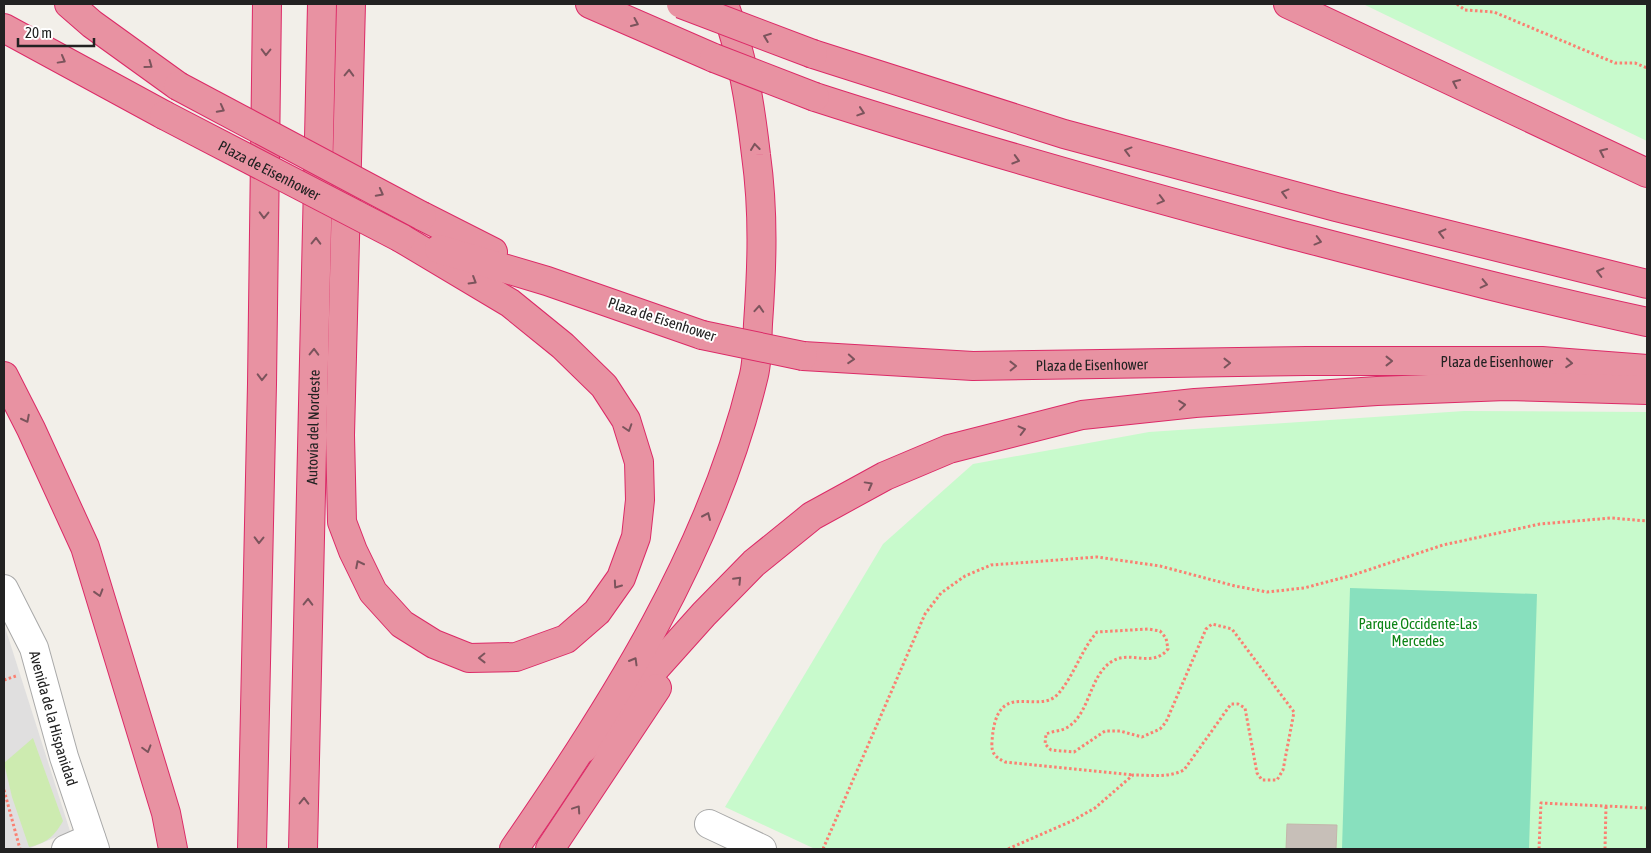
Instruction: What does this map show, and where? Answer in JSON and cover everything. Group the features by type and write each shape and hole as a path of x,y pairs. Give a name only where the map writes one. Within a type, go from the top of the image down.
{"highway":[{"name":"Plaza de Eisenhower","path":"69,4 92,24 178,86 422,216 547,280"},
{"path":"252,849 262,384 267,4"},
{"name":"Autovía del Nordeste","path":"302,849 322,4"},
{"path":"351,4 340,407 342,522 353,551 373,592 402,624 434,644 468,658 516,657 566,639 597,612 621,578 636,537 640,500 639,462 626,420 604,386 563,346 510,303 401,238"},
{"path":"590,4 714,58 815,97 956,142 1080,178 1436,272 1647,322"},
{"path":"680,4 813,54 1064,134 1336,206 1647,284"},
{"path":"514,849 583,749 672,595 718,490 754,377 762,258 761,190 750,103 736,36 724,4"},
{"path":"1288,4 1647,173"},
{"name":"Plaza de Eisenhower","path":"4,28 164,116 401,238 547,280 702,335 802,356 973,366 1308,361 1542,361 1647,369"},
{"path":"4,376 31,429 85,547 163,804 173,849"},
{"path":"583,749 704,614 754,563 812,516 886,476 949,449 1082,415 1195,403 1376,391 1506,386 1647,390"},
{"path":"550,849 704,614"}],"street":[{"name":"Avenida de la Hispanidad","path":"4,589 34,648 64,757 93,844"},
{"path":"709,824 762,849"},
{"path":"66,849 93,844"}],"path":[{"path":"1457,4 1464,10 1494,12 1615,63 1635,63 1647,68"},
{"path":"823,849 925,614 942,593 966,576 991,565 1097,557 1160,566 1236,586 1268,592 1304,588 1353,575 1444,545 1540,524 1611,518 1647,521"},
{"path":"1008,849 1072,821 1095,808 1133,775 1163,776 1176,774 1184,770 1224,710 1231,704 1238,704 1245,708 1257,773 1262,780 1277,780 1283,770 1294,712 1232,629 1212,624 1206,629 1166,722 1150,734 1135,737 1120,731 1105,731 1074,752 1051,750 1045,744 1046,734 1067,728 1078,719 1100,675 1109,663 1118,658 1133,657 1147,660 1162,657 1168,649 1166,638 1160,631 1148,629 1097,632 1089,640 1058,694 1049,700 1023,700 1010,703 1000,710 995,719 992,749 996,757 1005,762 1133,775"},
{"path":"4,680 17,676"},
{"path":"4,790 20,849"},
{"path":"1539,849 1541,803 1647,808"},
{"path":"1605,849 1606,805"}],"shaded area":[{"path":"4,624 70,831 28,849 4,849"}],"green space":[{"path":"1363,4 1647,4 1647,141"},
{"name":"Parque Occidente-Las Mercedes","path":"1464,411 1647,412 1647,849 815,849 725,807 883,544 973,464 1149,432"},
{"path":"1350,588 1537,594 1529,849 1342,849"},
{"path":"33,738 63,821 49,839 29,847 12,797 4,763"}],"building":[{"path":"1287,824 1337,825 1336,849 1286,849"}]}
